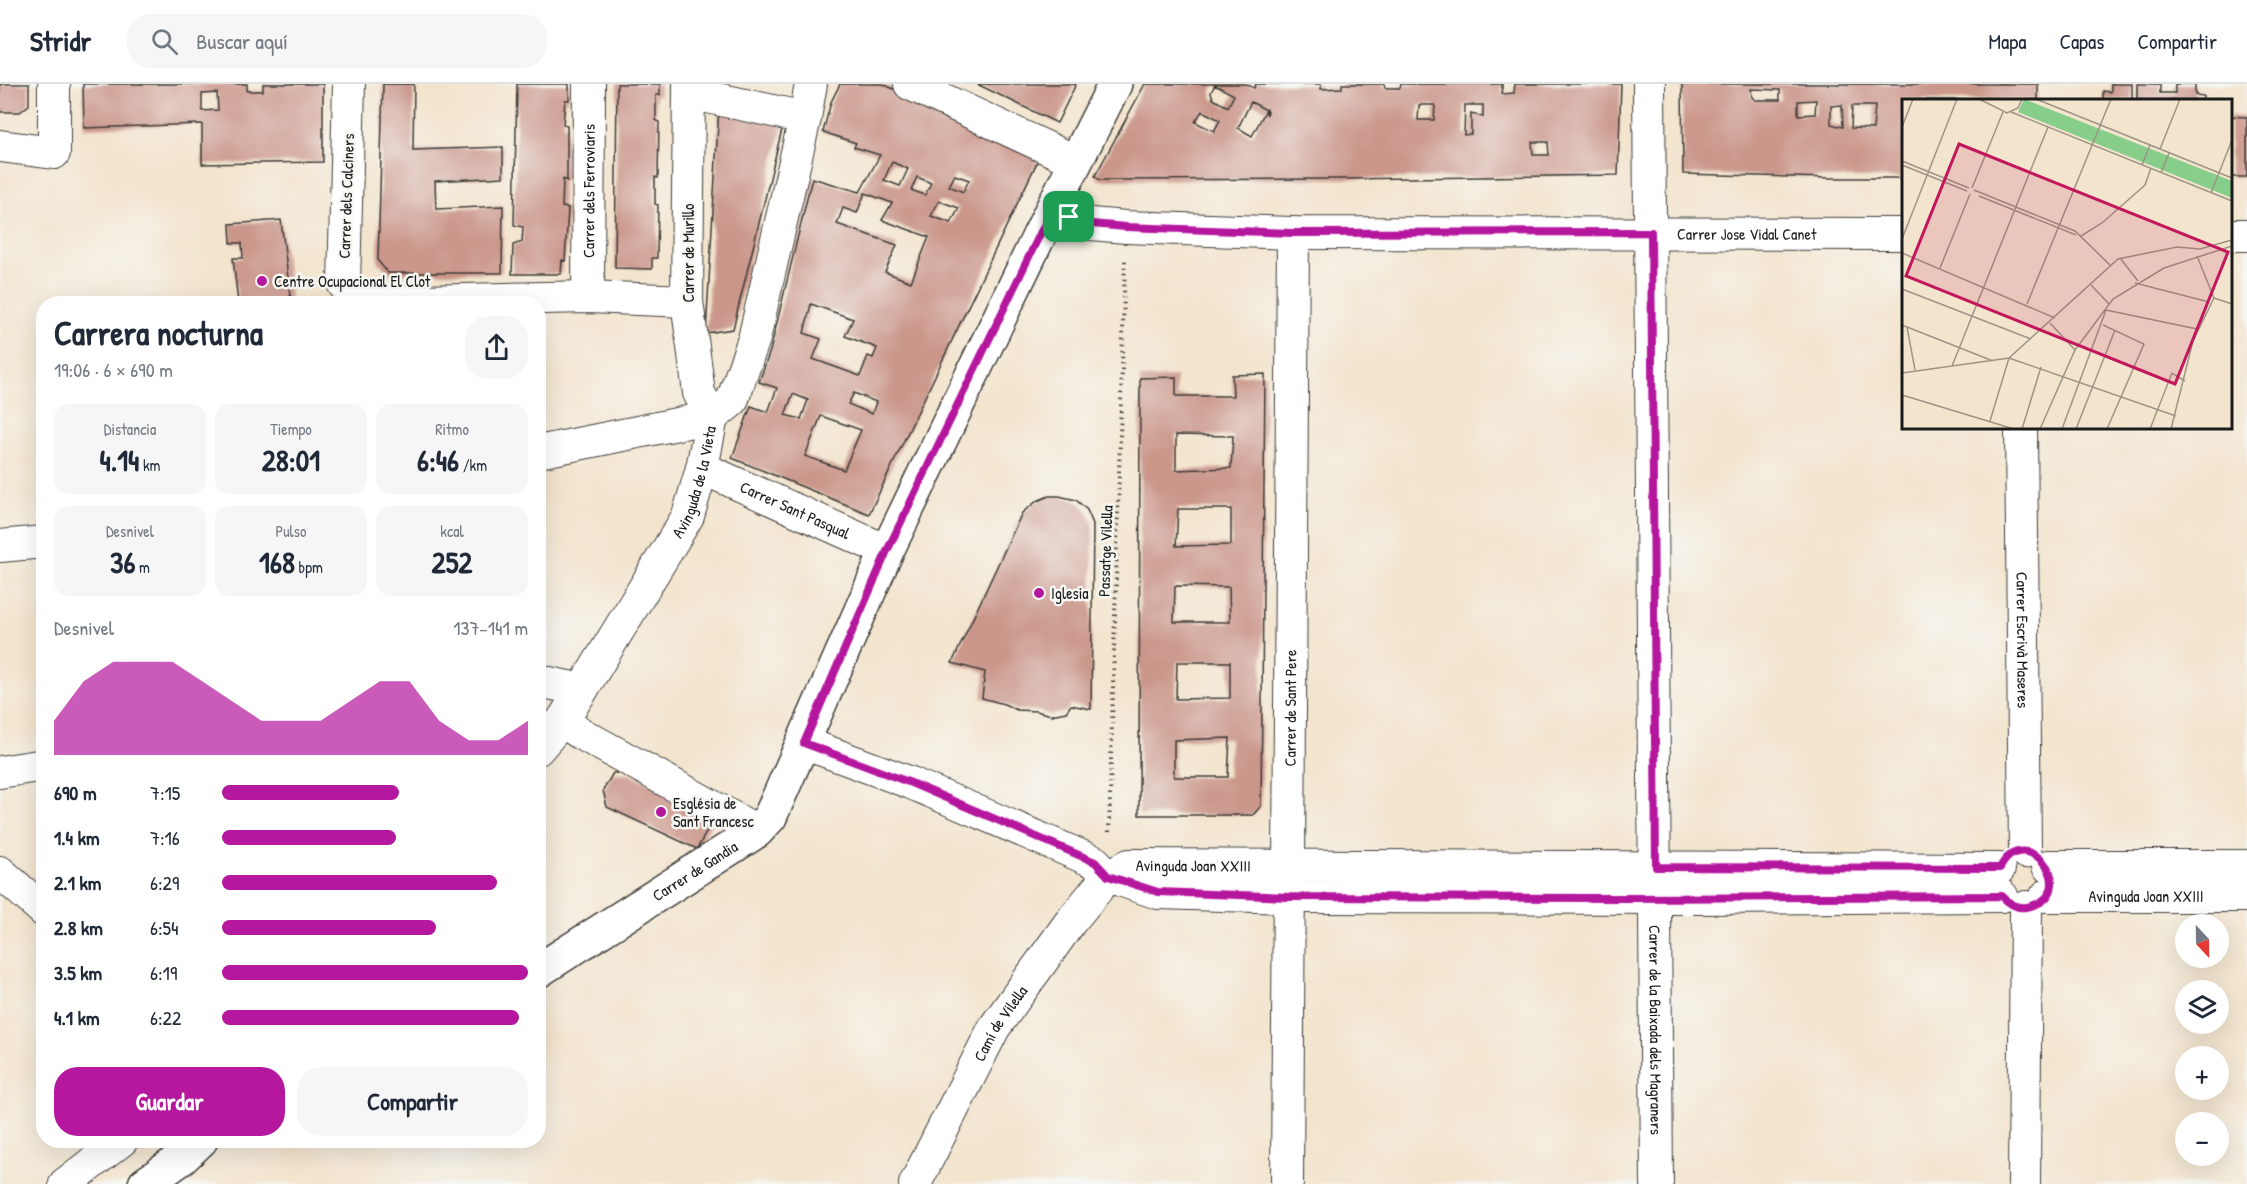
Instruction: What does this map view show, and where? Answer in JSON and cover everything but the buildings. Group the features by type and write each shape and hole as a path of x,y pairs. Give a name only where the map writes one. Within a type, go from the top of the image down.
{"street":[{"path":"0,146 54,153 54,84"},
{"name":"Carrer dels Calciners","path":"349,84 344,285 361,296"},
{"name":"Carrer dels Ferroviaris","path":"588,297 589,84"},
{"name":"Avinguda de la Vieta","path":"546,740 562,721 582,690 688,516 702,468 711,417 732,401 754,339 811,84"},
{"path":"910,84 1076,161"},
{"name":"Carrer de Gandia","path":"546,966 757,831 770,817 887,551 1115,84"},
{"name":"Carrer de la Baixada dels Magraners","path":"1649,84 1657,1184"},
{"path":"689,89 805,118"},
{"name":"Carrer de Murillo","path":"689,89 687,301 699,393 711,417"},
{"name":"Carrer Jose Vidal Canet","path":"1051,211 1091,224 1293,233 1902,234"},
{"name":"Carrer de Sant Pere","path":"1287,1184 1293,233"},
{"name":"Carrer dels Calciners","path":"546,298 588,297 687,301"},
{"path":"546,450 711,417"},
{"name":"Carrer Escrivà Maseres","path":"2021,429 2024,1184"},
{"name":"Carrer Sant Pasqual","path":"702,468 887,551"},
{"path":"0,546 36,543"},
{"path":"546,682 582,690"},
{"path":"562,721 757,831"},
{"path":"804,743 911,783 1095,862 1108,876"},
{"path":"0,772 36,766"},
{"name":"Avinguda Joan XXIII","path":"1108,876 1129,864 1656,867 2024,881 2247,896"},
{"name":"Avinguda Joan XXIII","path":"1108,876 1158,892 1289,897 1656,898 2024,881 2247,866"},
{"path":"0,872 36,905"},
{"name":"Camí de Vilella","path":"915,1184 994,1028 1071,921 1108,876"},
{"path":"65,1184 112,1148"},
{"path":"145,1184 193,1148"}],"path":[{"name":"Passatge Vilella","path":"1108,876 1126,227"}],"place":[{"name":"Centre Ocupacional El Clot","path":"262,281"},
{"name":"Iglesia","path":"1039,593"},
{"name":"Església de Sant Francesc","path":"661,812"}],"route":[{"path":"1051,211 1069,217 1091,224 1126,227 1293,233 1651,232 1656,867 2000,868 2008,858 2025,852 2042,859 2048,866 2052,884 2048,893 2043,900 2026,908 2008,903 2002,896 1289,897 1158,892 1108,876 1095,862 911,783 804,743 887,551 1051,211"}]}
